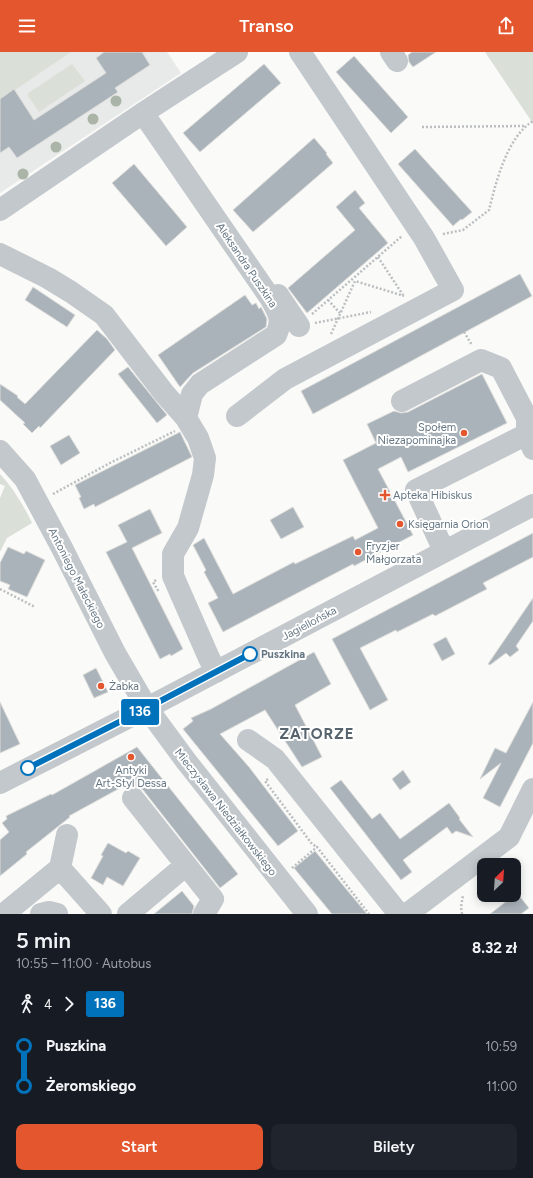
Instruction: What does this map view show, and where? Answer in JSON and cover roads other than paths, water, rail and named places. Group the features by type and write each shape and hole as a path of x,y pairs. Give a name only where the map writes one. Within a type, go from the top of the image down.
{"street":[{"path":"0,210 237,52"},
{"path":"237,416 285,379 453,290 424,238 300,52"},
{"path":"147,111 208,188 299,326"},
{"name":"Aleksandra Puszkina","path":"147,111 271,299 279,314 280,326 276,335 200,384 192,394 181,425"},
{"path":"0,254 72,292 104,315 164,393 181,425 198,438 205,458 203,475 188,528 173,554 173,576 216,672"},
{"path":"402,401 482,360 501,368 527,418 530,441 416,490 444,552"},
{"name":"Antoniego Małeckiego","path":"0,451 25,479 115,653 147,708"},
{"name":"Jagiellońska","path":"0,783 147,708 533,505"},
{"name":"Mieczysława Niedziałkowskiego","path":"147,708 191,767 307,914"},
{"path":"248,740 275,759 399,914"},
{"path":"407,914 509,837 533,789"},
{"path":"133,798 213,899 204,914"},
{"path":"4,914 60,868 67,835"},
{"path":"128,914 186,865"},
{"path":"60,868 101,914"},
{"path":"41,914 49,912 57,914"}],"place":[{"name":"Społem Niezapominajka","path":"464,433"},
{"name":"Apteka Hibiskus","path":"385,495"},
{"name":"Księgarnia Orion","path":"400,524"},
{"name":"Fryzjer Małgorzata","path":"358,552"},
{"name":"Puszkina","path":"250,654"},
{"name":"Żabka","path":"101,686"},
{"name":"Antyki Art-Styl Dessa","path":"131,757"}],"district":[{"name":"ZATORZE","path":"317,734"}]}
